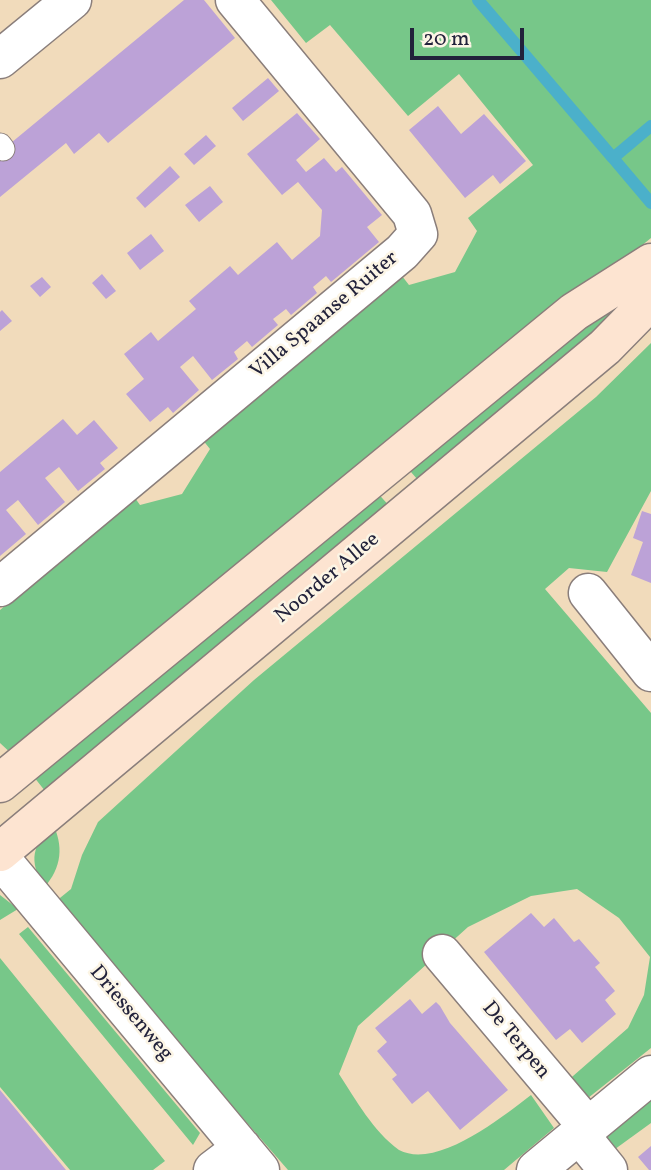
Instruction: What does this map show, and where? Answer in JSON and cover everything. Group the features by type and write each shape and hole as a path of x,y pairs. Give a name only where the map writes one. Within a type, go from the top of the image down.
{"street":[{"path":"0,60 72,0"},
{"name":"Villa Spaanse Ruiter","path":"0,587 392,261 418,234 412,214 235,0"},
{"path":"0,783 574,312 651,263"},
{"name":"Noorder Allee","path":"0,852 595,356 651,300"},
{"path":"588,593 651,672"},
{"name":"Driessenweg","path":"0,858 238,1163"},
{"name":"De Terpen","path":"442,954 583,1131 608,1170"},
{"path":"536,1170 651,1075"}],"green space":[{"path":"271,0 651,0 651,238 14,756 0,743 0,610 135,498 140,505 182,494 210,449 202,439 402,276 409,285 455,272 477,231 468,218 533,165 459,74 408,116 330,25 306,43"},
{"path":"651,282 423,486 405,465 548,344"},
{"path":"651,343 651,491 607,572 569,568 545,589 651,713 651,1048 583,1102 565,1083 628,1028 644,995 650,957 619,918 577,889 531,896 468,927 358,1026 339,1074 381,1134 399,1150 414,1154 432,1153 468,1138 531,1095 554,1128 504,1170 288,1170 55,902 71,889 82,855 98,822 254,680 596,397"},
{"path":"374,489 392,509 49,796 30,772"},
{"path":"52,822 58,839 59,856 55,872 44,888 34,861 40,839"},
{"path":"0,895 18,909 0,920"},
{"path":"28,927 200,1133 193,1145 19,934"},
{"path":"0,958 165,1161 153,1170 70,1170 0,1087"},
{"path":"651,1090 651,1123 611,1152 603,1136"}],"building":[{"path":"184,0 204,0 235,38 108,143 99,133 74,154 66,143 0,197 0,152"},
{"path":"268,78 279,91 243,121 232,108"},
{"path":"438,106 461,134 484,114 526,161 500,184 493,175 465,198 409,130"},
{"path":"297,113 320,139 296,160 306,172 324,158 336,172 342,167 382,215 367,227 379,242 331,282 326,276 313,287 317,293 291,315 286,309 273,319 278,325 252,347 247,341 234,352 238,359 212,380 193,356 180,367 199,390 173,413 168,407 150,422 126,394 144,379 124,354 151,332 158,341 196,309 189,301 230,266 238,275 277,242 292,260 320,236 322,210 298,182 282,195 247,154"},
{"path":"206,135 216,146 194,165 184,154"},
{"path":"170,166 180,177 145,208 136,198"},
{"path":"210,186 223,202 199,222 185,205"},
{"path":"151,234 164,251 140,270 127,253"},
{"path":"102,274 116,291 106,299 92,283"},
{"path":"42,277 51,287 40,297 30,286"},
{"path":"2,310 12,321 0,331 0,312"},
{"path":"63,419 77,435 94,420 118,448 100,463 105,469 78,491 59,467 45,478 65,502 38,525 18,500 6,510 26,534 0,556 0,472"},
{"path":"642,511 651,514 651,583 631,575 643,542 633,538"},
{"path":"531,913 544,927 554,918 574,942 579,939 600,963 595,967 615,991 605,1000 616,1014 582,1043 570,1029 556,1040 484,952"},
{"path":"410,999 422,1014 436,1002 450,1023 508,1090 460,1130 428,1091 412,1104 392,1079 397,1075 377,1051 387,1042 375,1028"},
{"path":"0,1090 66,1170 0,1170"},
{"path":"651,1146 651,1170 649,1170 638,1157"}],"waterway":[{"path":"478,0 613,158 651,126"},
{"path":"613,158 651,203"}]}
